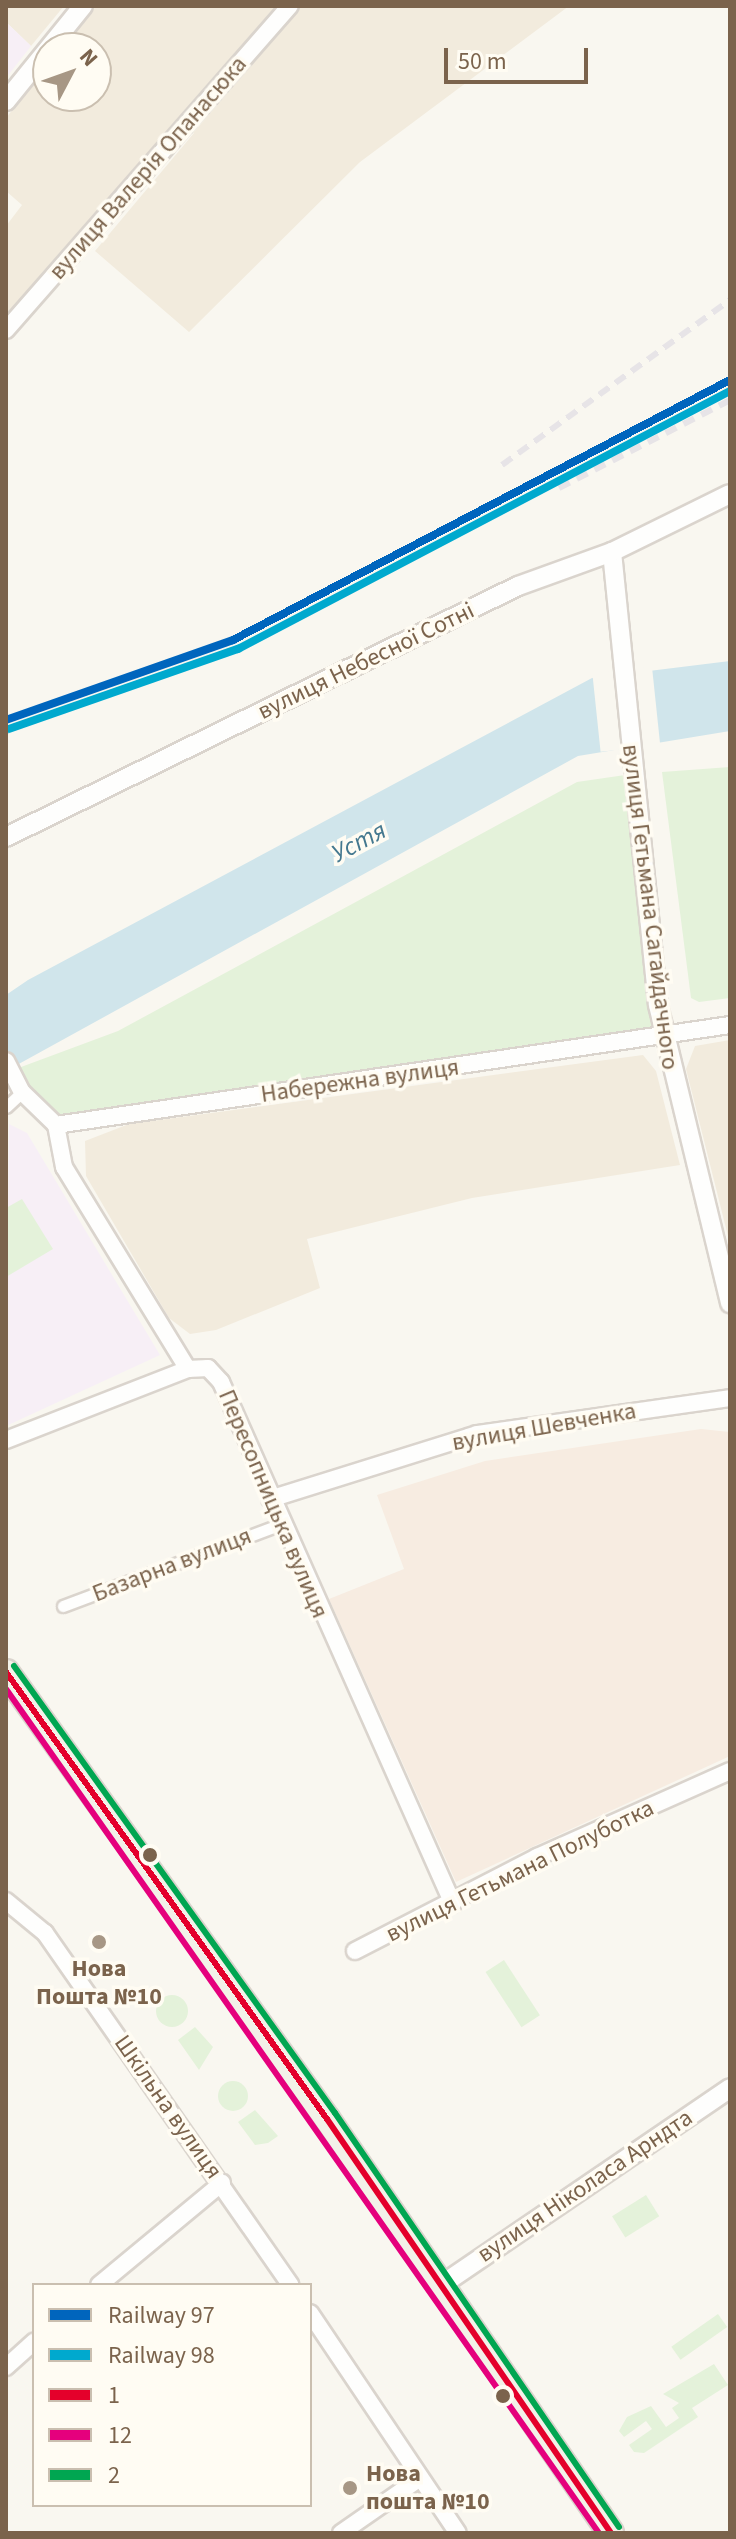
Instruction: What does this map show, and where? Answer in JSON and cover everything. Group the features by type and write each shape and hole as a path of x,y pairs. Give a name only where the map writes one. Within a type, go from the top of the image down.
{"main road":[{"path":"6,1672 611,2533"}],"street":[{"path":"6,101 83,6"},
{"name":"вулиця Валерія Опанасюка","path":"6,330 290,6"},
{"name":"вулиця Небесної Сотні","path":"6,837 518,586 612,552 730,494"},
{"name":"вулиця Гетьмана Сагайдачного","path":"612,552 632,774 663,1037 730,1303"},
{"name":"Набережна вулиця","path":"56,1125 730,1025"},
{"path":"6,1440 188,1369 64,1167 56,1125 22,1092 9,1066"},
{"path":"6,1107 22,1092"},
{"name":"Пересопницька вулиця","path":"188,1369 208,1368 221,1382 281,1524 453,1904"},
{"name":"вулиця Шевченка","path":"270,1499 477,1434 730,1398"},
{"name":"Базарна вулиця","path":"63,1606 281,1524"},
{"name":"вулиця Гетьмана Полуботка","path":"355,1951 453,1904 537,1857 730,1771"},
{"name":"Шкільна вулиця","path":"6,1901 45,1933 290,2283"},
{"name":"вулиця Ніколаса Арндта","path":"440,2286 730,2088"},
{"path":"101,2283 222,2183"},
{"path":"312,2316 458,2533"},
{"path":"6,2367 32,2344"},
{"path":"341,2533 420,2478"}],"shaded area":[{"path":"6,6 64,6 43,32 32,32 31,46 6,22"},
{"path":"96,6 569,6 360,162 189,332 95,251 194,133 181,122 6,316 6,226 22,205 6,191 6,118 32,85 32,112 112,112 112,32 75,32"},
{"path":"6,22 31,46 6,78"},
{"path":"730,1040 730,1244 686,1069 695,1046"},
{"path":"643,1055 656,1071 680,1165 472,1198 307,1239 320,1288 216,1330 190,1334 169,1318 86,1176 85,1141 129,1124"},
{"path":"9,1124 27,1133 160,1355 6,1426"},
{"path":"701,1429 730,1432 730,1756 456,1882 329,1599 404,1569 377,1495 485,1461"}],"green space":[{"path":"730,767 730,998 699,1002 691,998 662,772"},
{"path":"632,774 663,1037 56,1125 13,1070 118,1031 577,782"},
{"path":"22,1199 53,1249 6,1277 6,1208"},
{"path":"504,1960 540,2015 521,2027 486,1972"},
{"path":"172,1995 183,2000 188,2011 183,2022 172,2027 161,2022 156,2011 161,2000"},
{"path":"195,2027 213,2047 199,2070 178,2040"},
{"path":"233,2081 244,2085 248,2096 244,2107 233,2111 222,2107 218,2096 222,2085"},
{"path":"255,2110 278,2136 268,2143 255,2145 238,2122"},
{"path":"646,2195 659,2216 625,2237 612,2216"},
{"path":"718,2314 727,2327 680,2360 671,2347"},
{"path":"714,2364 728,2385 692,2408 698,2417 644,2453 634,2452 629,2445 652,2429 646,2421 624,2437 619,2431 627,2417 651,2406 666,2427 679,2418 672,2408 679,2403 663,2394"}],"water":[{"name":"Устя","path":"730,661 730,731 578,756 6,1071 6,995 28,980 592,678"}],"pier":[{"path":"652,667 660,746 601,752 592,673"}],"railway":[{"path":"502,465 730,300"},
{"path":"559,488 730,400"}],"rail line":[{"name":"97","path":"6,720 233,640 730,380"},
{"name":"98","path":"9,729 238,649 730,391"}],"transit line":[{"name":"2","path":"14,1666 335,2113 619,2527"},
{"name":"1","path":"6,1672 327,2119 611,2533"},
{"name":"12","path":"6,1689 599,2533"}],"place":[{"name":"Нова Пошта №10","path":"99,1942"},
{"name":"Нова пошта №10","path":"350,2488"}]}
